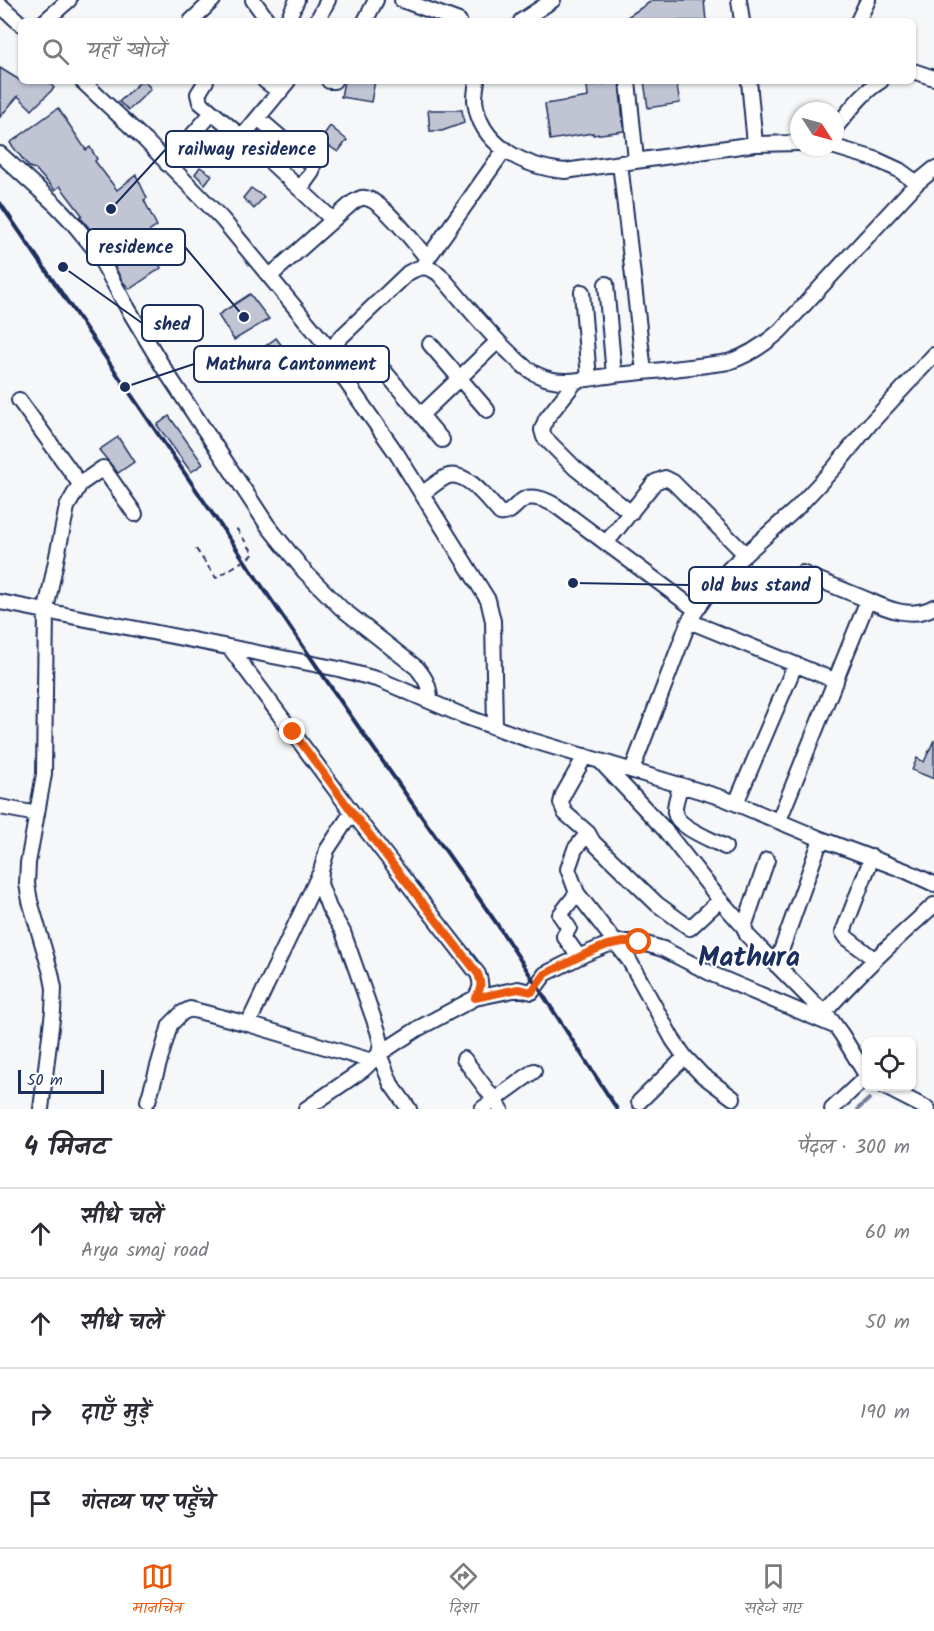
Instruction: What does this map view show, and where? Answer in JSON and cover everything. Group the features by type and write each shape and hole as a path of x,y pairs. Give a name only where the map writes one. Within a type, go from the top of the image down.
{"street":[{"path":"195,18 213,0"},
{"path":"288,18 297,0"},
{"path":"319,18 328,0"},
{"path":"367,18 376,0"},
{"path":"402,0 451,18"},
{"path":"526,18 554,0"},
{"path":"739,0 742,18"},
{"path":"859,18 868,0"},
{"path":"48,18 65,1"},
{"path":"0,5 18,21"},
{"path":"256,5 266,18"},
{"path":"916,72 934,78"},
{"path":"85,84 145,140 222,219 331,351 333,363 397,454 488,600 493,621 495,727"},
{"path":"204,84 199,90 200,102 333,220"},
{"path":"477,84 475,98 484,130 514,157 547,169 565,171 755,144 790,143"},
{"path":"628,84 636,160"},
{"path":"749,84 755,144"},
{"path":"844,118 876,84"},
{"path":"242,137 284,86"},
{"path":"167,164 212,113"},
{"path":"258,118 313,165 312,172 300,189"},
{"path":"331,351 339,339 396,284 425,262 505,149"},
{"path":"844,150 875,159 899,170 917,183"},
{"path":"0,154 56,205 96,251 163,367 268,526 305,572 341,608 417,668 430,689 430,701"},
{"path":"620,163 644,372"},
{"path":"270,276 352,203 362,197 369,198 382,207 425,262 439,274 498,341 536,375 561,381 583,380 728,362 761,347 780,331 917,183 933,173"},
{"path":"606,284 614,375"},
{"path":"582,292 583,380 546,419 542,430 544,437 575,468 631,513"},
{"path":"421,415 498,341"},
{"path":"430,344 487,410"},
{"path":"632,770 692,615 713,585 796,509 835,467 869,425 934,356"},
{"path":"380,366 442,440"},
{"path":"19,400 80,484"},
{"path":"41,1109 54,988 27,884 28,862 44,774 46,610 67,507 80,484 103,468 135,514"},
{"path":"422,494 447,477 454,475 463,477 472,484 500,513 507,513 527,498 537,497 555,505 606,543 692,615 795,665 836,681"},
{"path":"606,543 655,482 668,479 746,554"},
{"path":"802,573 884,607 906,613 920,613 934,607"},
{"path":"779,820 868,600"},
{"path":"0,602 339,669 380,680 495,727 736,803 934,884"},
{"path":"230,648 352,812 478,974 481,989 475,998"},
{"path":"736,803 795,665"},
{"path":"585,756 563,795 561,803 565,813 657,904 690,928 720,900"},
{"path":"600,760 664,829 744,927 747,935 837,1027 862,1068"},
{"path":"681,785 674,810 676,818 688,828 725,847"},
{"path":"0,807 37,814"},
{"path":"248,1023 321,871 327,850 352,812"},
{"path":"588,834 575,849 568,869 577,893 629,960 673,1040 685,1056 702,1075 733,1098"},
{"path":"776,965 821,839"},
{"path":"872,857 843,932 847,938 874,959"},
{"path":"744,927 767,860"},
{"path":"321,871 320,884 329,908 343,932 378,1031 381,1043 376,1057"},
{"path":"577,893 560,915 569,928 564,936 579,957"},
{"path":"824,1014 874,959 934,905"},
{"path":"306,1109 324,1104 376,1057 419,1028 475,998 518,989 532,992 545,974 579,957 617,943 639,942 663,950 714,975 837,1027"},
{"path":"148,1101 170,1025 182,1013 190,1009 376,1057 391,1084 409,1109"},
{"path":"639,1102 685,1056"},
{"path":"464,1059 498,1104"},
{"path":"482,1109 498,1104 534,1071"},
{"path":"832,1109 862,1081"},
{"path":"893,1091 928,1109"}],"path":[{"path":"196,549 216,578 254,554 234,525"}],"building":[{"path":"653,0 704,0 706,18 626,18"},
{"path":"0,68 18,79 18,84 51,84 54,88 32,110 18,96 0,117"},
{"path":"138,84 147,84 151,89 129,110 119,102"},
{"path":"343,84 374,84 371,102 341,97"},
{"path":"619,84 624,131 550,140 545,104 588,97 587,86"},
{"path":"644,84 677,84 680,103 648,108"},
{"path":"58,108 86,150 90,147 97,159 95,161 117,190 136,175 147,198 144,200 157,226 146,234 161,268 130,289 123,282 103,245 80,217 82,215 60,186 55,190 35,169 29,167 10,143"},
{"path":"428,110 462,110 464,123 442,131 430,131"},
{"path":"330,126 347,140 338,152 320,140"},
{"path":"200,167 212,175 205,184 195,174"},
{"path":"251,188 264,197 254,209 243,198"},
{"path":"250,294 269,319 234,340 218,315"},
{"path":"276,338 286,351 263,366 256,353"},
{"path":"169,416 203,464 191,472 157,425"},
{"path":"118,437 134,462 118,473 99,450"},
{"path":"934,740 934,779 912,770 917,758 924,762"}],"waterway":[{"path":"858,1109 869,1099"}],"railway":[{"path":"0,203 346,709 497,924 617,1109"}],"place":[{"name":"railway residence","path":"111,209"},
{"name":"shed","path":"63,267"},
{"name":"residence","path":"244,317"},
{"name":"Mathura Cantonment","path":"125,387"},
{"name":"old bus stand","path":"573,583"}],"district":[{"name":"Mathura","path":"749,958"}],"route":[{"path":"293,732 478,974 481,989 475,998 518,989 532,992 545,974 585,954 607,945 639,942"}]}
